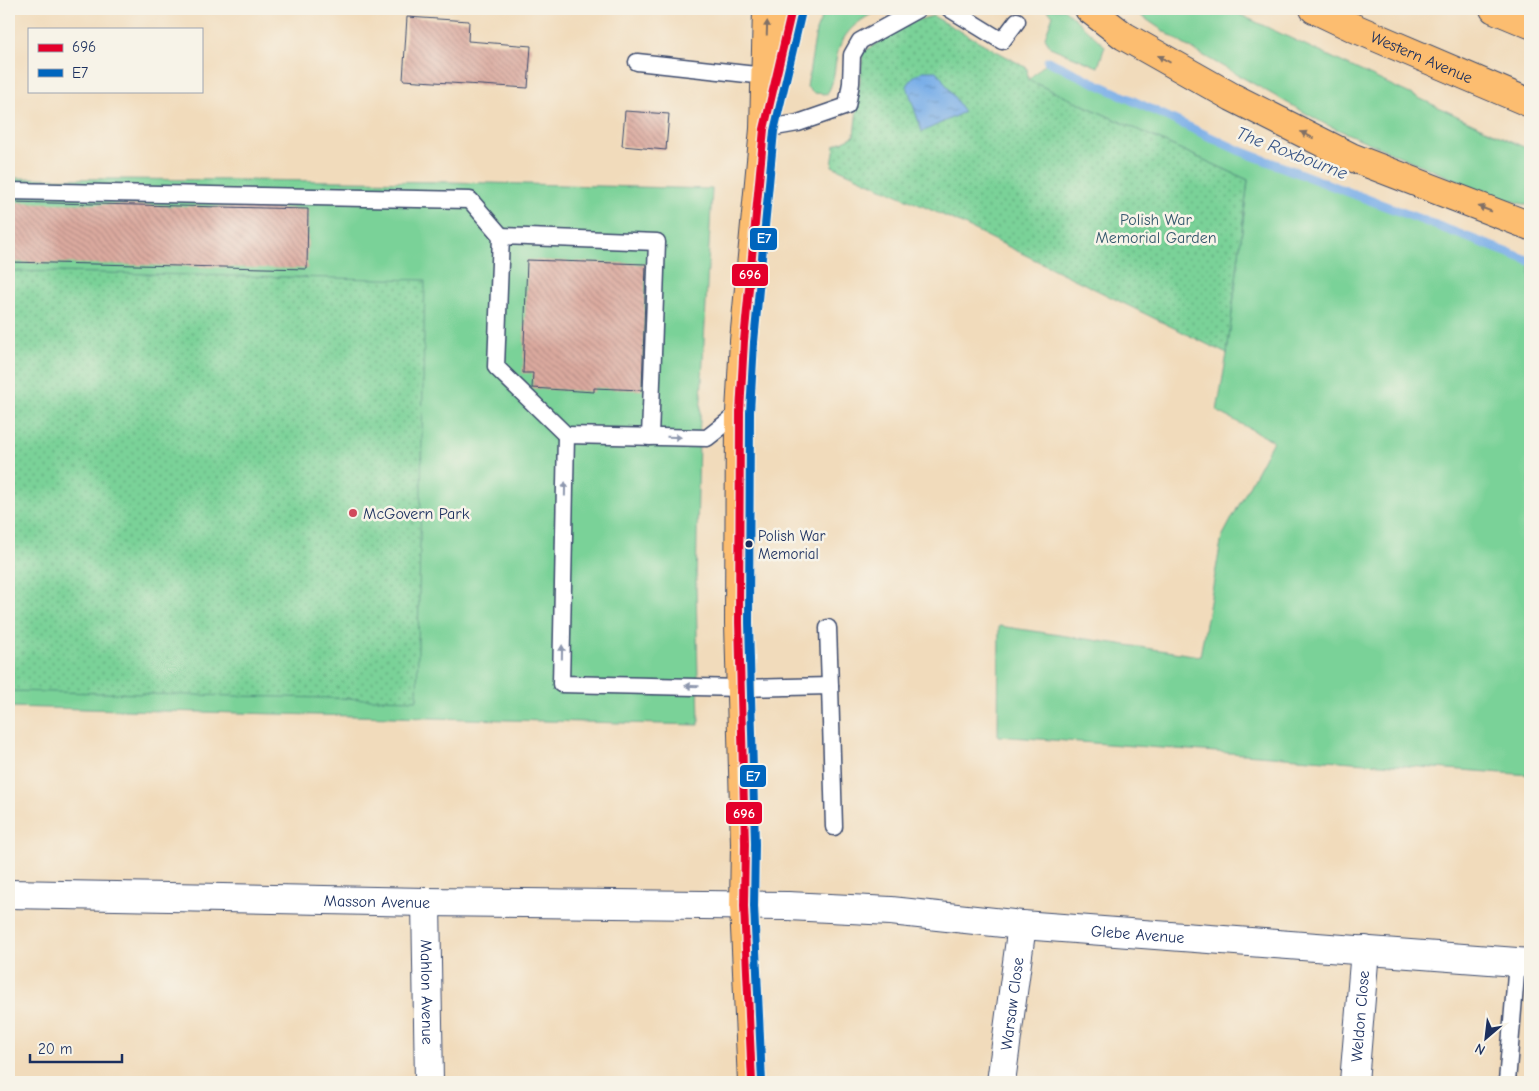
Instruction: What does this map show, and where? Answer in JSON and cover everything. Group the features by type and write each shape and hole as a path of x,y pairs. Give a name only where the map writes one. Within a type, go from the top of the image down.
{"main road":[{"path":"752,1082 744,906 745,844 739,623 740,412 744,341 764,129 767,9"},
{"path":"764,129 792,9"},
{"path":"1090,9 1124,36 1223,92 1351,158 1530,226"},
{"name":"Western Avenue","path":"1314,9 1530,103"},
{"path":"1494,9 1530,24"}],"street":[{"name":"Masson Avenue","path":"9,894 744,906"},
{"name":"Mahlon Avenue","path":"426,902 429,1082"},
{"name":"Glebe Avenue","path":"744,906 891,911 1022,924 1524,962"},
{"name":"Warsaw Close","path":"1001,1082 1022,924"},
{"name":"Weldon Close","path":"1354,1082 1366,950"}],"lane":[{"path":"764,129 798,123 847,106 851,83 852,55 860,41 918,9"},
{"path":"950,9 1002,41 1017,21"},
{"path":"636,62 765,76"},
{"path":"9,190 470,200 501,236 496,367 566,435 707,438 740,412"},
{"path":"501,236 657,242 650,437"},
{"path":"566,435 562,684 741,688 830,686"},
{"path":"828,628 834,828"},
{"path":"1507,1082 1524,962"}],"green space":[{"path":"825,9 882,9 865,18 846,34 838,50 832,82 827,94 813,93 807,87 816,31"},
{"path":"1046,9 1064,9 1105,46 1098,67 1050,47 1045,37 1053,15"},
{"path":"1131,9 1228,9 1530,150 1530,206 1488,194 1325,124 1183,44"},
{"name":"Polish War Memorial Garden","path":"933,16 1027,68 1028,80 1248,180 1227,354 956,221 832,166 835,145 854,136 863,52 914,21"},
{"path":"1048,61 1238,150 1530,261 1530,775 998,736 999,626 1200,656 1222,537 1273,441 1217,411 1227,354 1248,180 1028,80"},
{"name":"McGovern Park","path":"9,178 451,182 712,189 699,438 696,587 699,725 9,707"},
{"path":"9,271 425,280 417,700 9,691"}],"water":[{"path":"923,71 937,71 964,112 922,132 907,86 913,77"}],"building":[{"path":"407,17 469,21 468,41 531,46 528,88 403,80"},
{"path":"625,111 669,114 666,150 622,146"},
{"path":"9,202 308,209 307,269 9,262"},
{"path":"527,260 646,264 642,390 594,388 594,392 532,388 533,373 523,373"}],"waterway":[{"name":"The Roxbourne","path":"1048,61 1238,150 1530,261"}],"transit line":[{"name":"696","path":"752,1082 744,906 745,844 739,623 740,412 744,341 764,129 792,9"},
{"name":"E7","path":"762,1082 754,906 755,844 749,623 750,412 754,342 774,131 802,11"}],"place":[{"name":"McGovern Park","path":"353,513"},
{"name":"Polish War Memorial","path":"749,544"}]}
